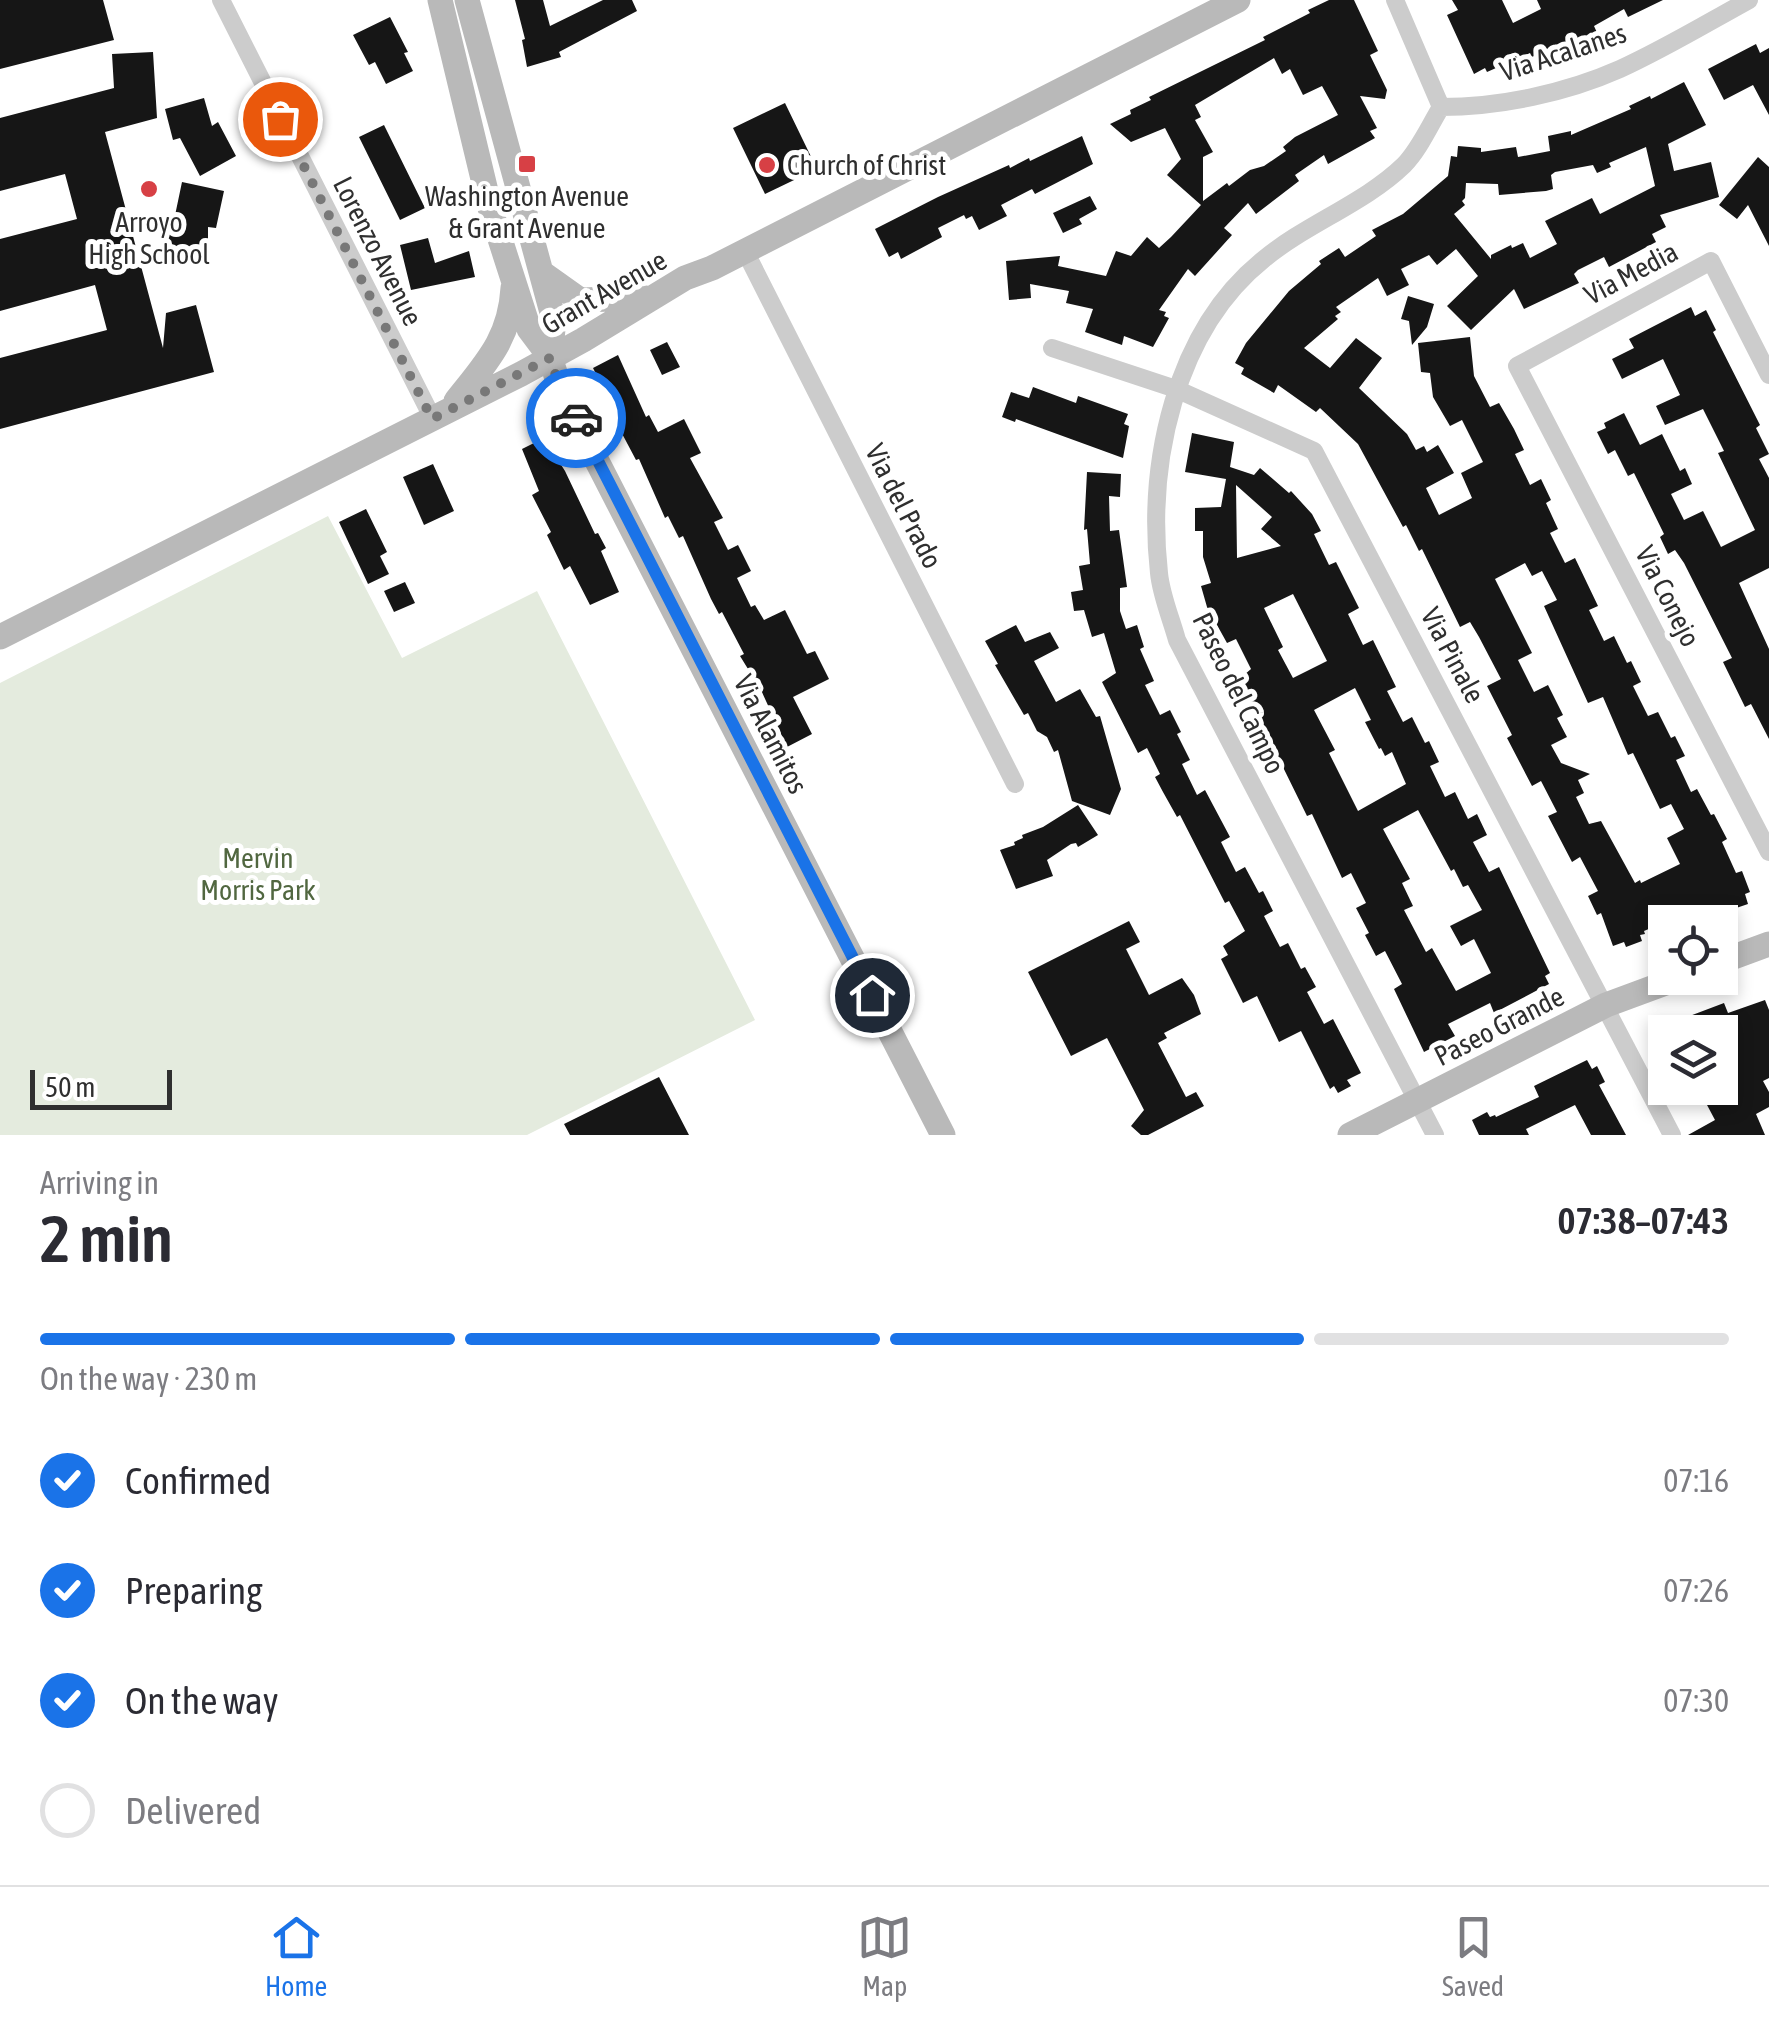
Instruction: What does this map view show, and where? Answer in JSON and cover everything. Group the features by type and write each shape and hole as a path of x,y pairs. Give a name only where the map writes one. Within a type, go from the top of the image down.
{"main road":[{"path":"440,0 490,208 530,332 550,358"},
{"path":"467,0 554,320 550,358"},
{"name":"Grant Avenue","path":"0,637 550,358 685,278 712,268 1238,0"},
{"path":"542,273 580,300 651,298"},
{"path":"441,415 492,356 504,335 511,313 514,278"},
{"name":"Via Alamitos","path":"550,358 561,391 943,1135"},
{"path":"1738,955 1769,944"},
{"name":"Paseo Grande","path":"1350,1135 1606,1005 1648,989"}],"street":[{"name":"Lorenzo Avenue","path":"221,0 441,415"},
{"path":"1395,0 1441,107"},
{"name":"Via Acalanes","path":"1441,107 1478,107 1546,93 1618,70 1749,0"},
{"name":"Paseo del Campo","path":"1435,1135 1177,640 1159,578 1154,500 1176,389 1215,310 1260,261 1407,162 1441,107"},
{"name":"Via del Prado","path":"745,251 1015,784"},
{"name":"Via Media","path":"1518,366 1711,261 1769,375"},
{"name":"Via Pinale","path":"1052,348 1176,389 1314,451 1672,1135"},
{"name":"Via Conejo","path":"1518,366 1769,852"}],"green space":[{"name":"Mervin Morris Park","path":"328,516 402,658 537,591 755,1020 527,1135 0,1135 0,683"}],"building":[{"path":"0,0 103,0 114,40 0,69"},
{"path":"515,0 543,0 550,26 603,0 632,0 637,11 559,52 561,57 527,67"},
{"path":"1329,0 1354,0 1378,51 1370,55 1387,90 1385,99 1360,96 1377,128 1370,131 1375,138 1328,164 1324,155 1295,175 1299,181 1256,214 1248,203 1224,228 1232,235 1195,276 1188,269 1159,310 1169,318 1153,347 1124,336 1122,345 1085,332 1093,309 1066,303 1069,291 1030,284 1031,298 1009,300 1006,261 1060,256 1058,266 1106,276 1116,251 1131,256 1147,237 1159,248 1171,237 1201,205 1167,175 1181,159 1165,128 1131,142 1110,124 1131,114 1130,110 1151,100 1149,97 1265,40 1263,37 1310,13 1308,10","holes":["1274,58 1282,74 1290,69 1303,95 1322,86 1338,115 1295,137 1283,147 1286,151 1229,186 1227,183 1203,201 1203,157 1213,152 1195,120 1201,117 1195,105"]},
{"path":"1452,0 1502,0 1513,23 1541,9 1537,0 1663,0 1628,17 1624,9 1594,26 1599,37 1579,47 1576,41 1551,54 1549,49 1532,57 1530,53 1474,74 1447,15 1458,10"},
{"path":"390,17 413,71 386,84 375,62 369,65 353,35"},
{"path":"1756,44 1760,53 1769,48 1769,115 1753,85 1724,100 1708,69"},
{"path":"153,52 157,118 105,132 163,348 166,313 196,305 214,372 0,429 0,358 107,330 95,285 0,311 0,239 77,219 65,174 0,191 0,118 114,88 112,54"},
{"path":"1684,82 1706,125 1668,144 1674,171 1711,162 1719,197 1660,215 1666,227 1652,234 1656,242 1609,267 1604,257 1578,270 1574,274 1579,283 1524,309 1514,289 1471,330 1447,306 1478,276 1456,249 1437,265 1429,255 1401,269 1409,285 1387,296 1378,278 1336,307 1341,312 1335,316 1338,319 1304,348 1330,368 1356,338 1382,358 1359,388 1407,434 1416,450 1424,446 1427,452 1438,445 1454,473 1426,488 1439,515 1472,498 1461,473 1483,462 1462,420 1450,426 1433,397 1430,373 1421,372 1418,343 1470,337 1474,376 1490,407 1499,403 1514,429 1524,450 1515,454 1530,485 1541,479 1558,529 1550,533 1565,563 1575,558 1598,606 1589,610 1604,641 1614,636 1641,682 1633,686 1648,716 1658,712 1671,738 1675,736 1685,756 1676,760 1691,792 1697,789 1711,815 1714,814 1727,839 1722,842 1736,873 1742,871 1750,892 1745,894 1748,904 1738,907 1648,905 1648,929 1640,935 1642,941 1626,947 1624,942 1613,946 1601,913 1597,915 1588,896 1598,891 1580,857 1572,862 1548,816 1557,812 1541,781 1532,786 1507,738 1512,735 1487,686 1501,679 1479,637 1470,622 1460,627 1422,549 1419,551 1406,525 1403,527 1358,444 1320,408 1316,412 1278,385 1274,393 1241,374 1244,368 1235,363 1246,343 1289,291 1321,264 1319,261 1339,248 1345,257 1376,236 1372,230 1403,214 1448,176 1451,156 1457,157 1458,146 1481,148 1481,152 1516,147 1518,157 1550,151 1548,136 1571,131 1571,135 1631,109 1629,106 1650,96 1651,99","holes":["1646,147 1655,186 1600,214 1592,198 1545,221 1557,244 1530,258 1523,243 1512,248 1511,245 1491,255 1491,259 1454,214 1465,205 1462,201 1466,183 1498,184 1499,195 1546,191 1553,189 1551,175 1555,172 1593,165 1597,173 1611,167 1609,163","1525,563 1532,576 1542,571 1557,600 1544,606 1588,703 1603,697 1628,755 1633,753 1660,809 1671,804 1684,829 1667,838 1680,864 1641,883 1635,883 1601,821 1589,824 1576,797 1584,793 1578,780 1590,774 1561,763 1551,745 1567,737 1557,718 1563,715 1548,685 1534,692 1518,660 1532,653 1495,579"]},
{"path":"204,98 212,126 218,122 236,156 200,176 180,138 173,140 165,109"},
{"path":"785,103 817,169 765,194 733,128"},
{"path":"384,125 425,208 400,220 359,137"},
{"path":"1082,136 1093,164 1035,194 1032,189 1001,205 1007,216 979,230 972,216 966,219 964,215 938,228 942,237 901,259 898,252 889,257 875,229 1009,165 1010,168 1029,158 1030,161"},
{"path":"1758,157 1769,167 1769,246 1748,205 1737,219 1719,205"},
{"path":"182,182 224,191 216,228 208,227 208,255 166,255 166,225 173,225"},
{"path":"1090,196 1097,209 1079,219 1082,224 1063,233 1053,213"},
{"path":"428,238 435,263 469,251 475,277 411,290 400,245"},
{"path":"1408,296 1434,304 1427,327 1412,345 1409,321 1401,319"},
{"path":"1691,307 1695,316 1706,310 1716,330 1713,332 1760,425 1756,428 1769,454 1759,459 1769,478 1769,568 1739,583 1769,649 1769,739 1751,704 1745,707 1723,662 1732,658 1684,563 1675,550 1668,554 1660,537 1664,534 1634,473 1628,476 1615,450 1608,454 1597,432 1606,428 1604,423 1624,413 1640,445 1662,434 1680,471 1685,468 1692,484 1671,494 1684,520 1703,511 1721,547 1755,530 1718,453 1724,451 1703,409 1665,425 1656,406 1680,395 1663,359 1622,379 1612,359 1634,348 1629,339"},
{"path":"667,342 680,367 662,375 650,350"},
{"path":"618,355 646,417 649,415 658,432 684,419 701,453 690,458 723,518 714,522 728,550 738,545 751,571 737,578 751,607 755,605 764,620 785,610 807,654 815,651 829,679 793,697 812,734 787,747 683,536 679,538 668,516 665,518 639,459 636,460 618,426 621,424 593,368"},
{"path":"1033,387 1076,403 1078,396 1128,414 1123,458 1002,417 1011,392 1029,398"},
{"path":"1192,433 1234,442 1230,467 1254,475 1260,468 1291,491 1312,514 1321,531 1314,534 1329,565 1336,562 1359,608 1348,614 1363,645 1373,640 1396,687 1387,691 1403,722 1412,717 1425,743 1429,741 1439,762 1430,766 1445,797 1455,792 1468,819 1477,814 1487,835 1473,842 1489,872 1499,867 1550,973 1545,976 1549,984 1494,1013 1490,1003 1448,1024 1455,1036 1424,1052 1394,989 1402,984 1385,951 1376,956 1365,935 1369,933 1356,908 1366,903 1351,873 1342,878 1312,814 1307,816 1237,681 1251,669 1236,639 1227,643 1207,607 1201,586 1211,583 1203,557 1203,531 1195,531 1195,508 1221,507 1226,479 1185,472","holes":["1236,485 1272,517 1261,529 1281,546 1237,558","1293,594 1327,661 1293,678 1278,650 1283,647 1264,608","1355,688 1371,720 1365,722 1379,749 1385,756 1392,752 1406,784 1358,811 1329,753 1335,750 1314,710","1418,810 1451,871 1454,869 1463,887 1468,885 1482,910 1450,926 1461,946 1474,939 1491,973 1456,991 1432,948 1426,952 1404,910 1413,906 1402,883 1410,879 1383,829"]},
{"path":"544,438 606,548 601,551 619,592 590,605 570,566 564,570 532,495 539,491 522,449"},
{"path":"433,464 454,511 424,525 403,477"},
{"path":"1087,472 1121,474 1120,497 1109,496 1110,531 1119,530 1127,587 1120,588 1120,611 1126,629 1137,625 1144,647 1140,649 1154,681 1145,685 1160,715 1170,710 1181,732 1177,734 1190,760 1182,764 1197,795 1205,790 1230,837 1221,842 1236,872 1245,867 1259,893 1263,891 1273,911 1264,916 1280,947 1288,943 1301,969 1305,967 1316,987 1307,992 1324,1024 1333,1019 1361,1073 1347,1080 1351,1086 1338,1093 1334,1086 1330,1089 1301,1031 1279,1042 1257,996 1243,1003 1221,959 1228,955 1223,946 1245,931 1163,792 1155,777 1160,774 1147,748 1138,753 1102,682 1116,673 1104,633 1092,637 1084,610 1074,611 1071,592 1083,590 1079,566 1090,564 1087,529 1084,530"},
{"path":"366,509 387,552 380,556 389,574 368,584 339,522"},
{"path":"405,582 415,603 394,612 384,591"},
{"path":"1016,625 1025,642 1050,632 1059,648 1034,661 1056,702 1080,689 1096,717 1100,716 1121,789 1110,815 1072,801 1058,750 1054,752 1028,713 1024,715 995,665 998,664 985,641"},
{"path":"1078,805 1098,835 1078,847 1071,844 1047,860 1053,876 1016,889 1000,850 1015,845 1022,835"},
{"path":"1129,921 1140,942 1126,949 1149,995 1182,978 1201,1014 1164,1033 1167,1038 1158,1043 1186,1097 1196,1092 1204,1106 1148,1135 1141,1135 1131,1126 1144,1110 1107,1038 1071,1056 1028,972"},
{"path":"1765,1000 1769,1010 1769,1078 1763,1081 1769,1092 1769,1107 1756,1114 1765,1135 1688,1135 1715,1120 1707,1105 1738,1105 1738,1015 1692,1015 1724,1003 1728,1013"},
{"path":"1587,1060 1592,1069 1597,1066 1605,1082 1599,1085 1626,1135 1591,1135 1575,1105 1526,1129 1529,1135 1479,1135 1472,1120 1487,1112 1496,1117 1539,1097 1534,1086"},
{"path":"659,1077 689,1135 570,1135 564,1124"}],"way so far":[{"path":"280,119 432,419 550,358 561,391 576,418"}],"place":[{"name":"Washington Avenue & Grant Avenue","path":"527,164"},
{"name":"Church of Christ","path":"767,165"},
{"name":"Arroyo High School","path":"149,189"}],"route":[{"path":"576,418 872,995"}]}
